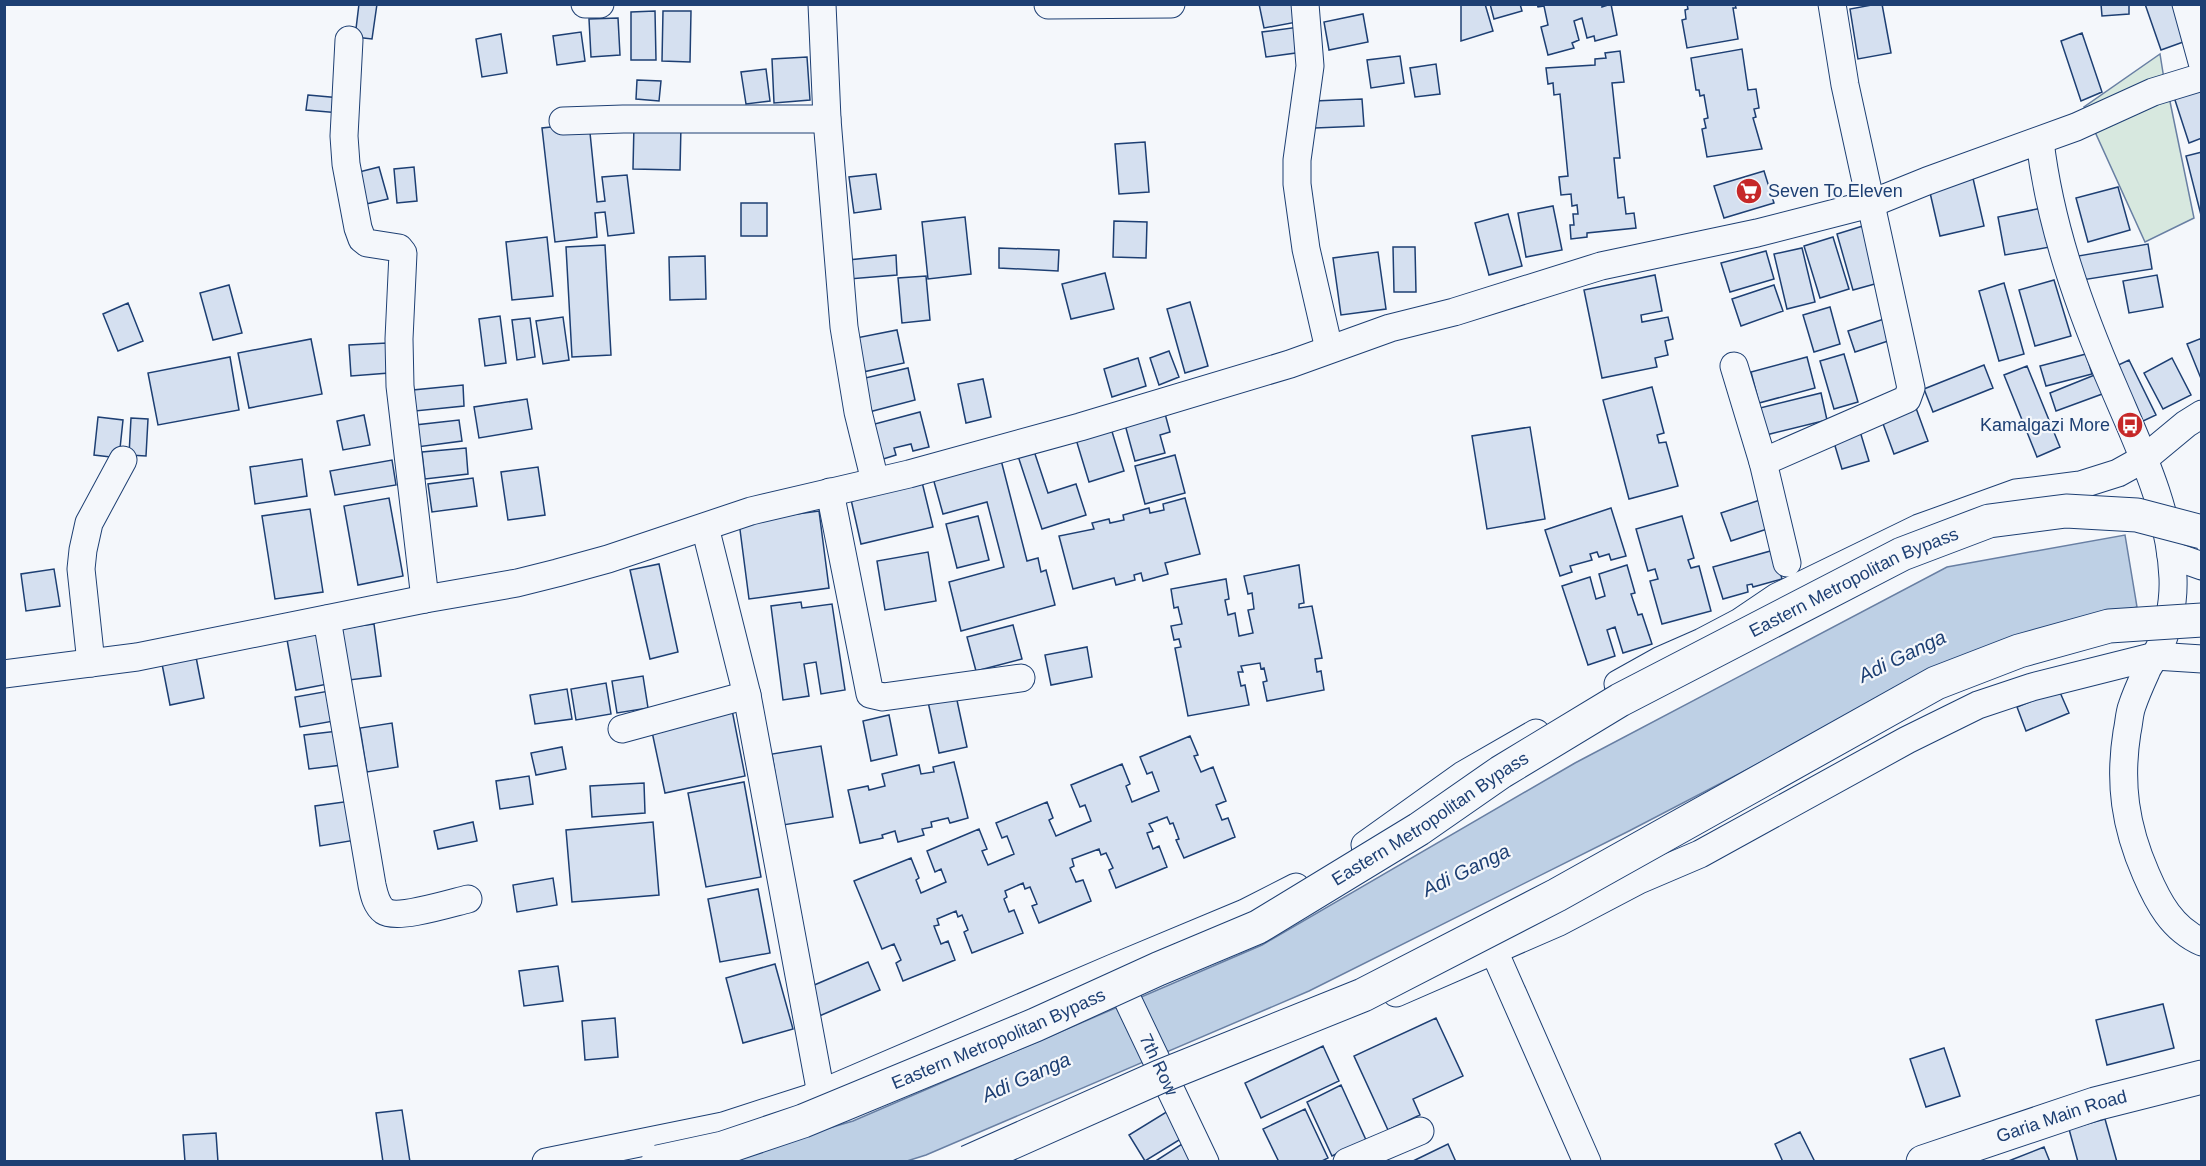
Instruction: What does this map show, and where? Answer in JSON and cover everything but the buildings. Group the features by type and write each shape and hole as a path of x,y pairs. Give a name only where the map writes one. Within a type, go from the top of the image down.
{"main road":[{"name":"Eastern Metropolitan Bypass","path":"658,1161 723,1148 803,1121 1035,1025 1258,927 1419,829 1501,772 1620,700 1902,554 1989,521 2066,511 2137,515 2202,532"},
{"path":"968,1161 1159,1077 1363,995 1557,895 1936,683 2019,651 2109,626 2202,620"},
{"name":"Garia Main Road","path":"1923,1161 2095,1104 2202,1077"}],"street":[{"path":"585,4 600,4"},
{"path":"822,4 827,119 844,327 858,412 874,481"},
{"path":"1047,4 1171,4"},
{"path":"1305,4 1310,66 1297,160 1297,184 1306,249 1329,349"},
{"path":"2186,4 2202,62"},
{"path":"1763,462 1910,396 1910,375 1845,85 1837,6"},
{"path":"349,40 344,136 346,164 358,228 362,239 367,243 399,248 402,252 399,369 424,599"},
{"path":"4,674 137,657 537,578 608,559 751,511 919,471 1080,427 1282,367 1390,328 1454,312 1601,266 1757,233 1870,204 1927,181 2076,128 2132,100 2202,77"},
{"path":"563,121 827,119"},
{"path":"2040,141 2050,196 2076,291 2145,458 2160,504 2171,555 2173,594 2169,618 2132,707 2124,761 2123,798 2142,866 2153,891 2177,928 2202,942"},
{"path":"1734,366 1763,462 1787,563"},
{"path":"546,1161 723,1126 821,1094 1245,913 1286,893 1372,841 1463,775 1661,660 1740,622 1777,597 1919,528 2016,493 2080,485 2118,473 2145,458 2186,424 2202,414"},
{"path":"91,663 81,569 83,550 89,523 123,460"},
{"path":"830,492 870,694 883,698 1021,678"},
{"path":"705,527 747,695 821,1094"},
{"path":"2171,555 2202,566"},
{"path":"327,619 372,885 377,902 383,910 397,915 468,899"},
{"path":"995,1161 1171,1089 1559,922 1639,880 1700,854 1907,740 1978,705 2032,687 2155,656 2202,659"},
{"path":"622,729 747,695"},
{"path":"1494,951 1587,1161"},
{"name":"7th Row","path":"1113,968 1205,1161"},
{"path":"1347,1161 1420,1131"}],"shaded area":[{"path":"2160,54 2164,79 2091,117 2084,107"},
{"path":"2167,87 2194,218 2145,242 2091,123"}],"water":[{"name":"Adi Ganga","path":"2125,535 2137,607 1971,653 1629,831 1309,991 926,1155 907,1161 714,1162 853,1121 1262,945 1575,763 1947,567"}],"place":[{"name":"Seven To Eleven","path":"1749,191"},
{"name":"Kamalgazi More","path":"2130,425"}]}
